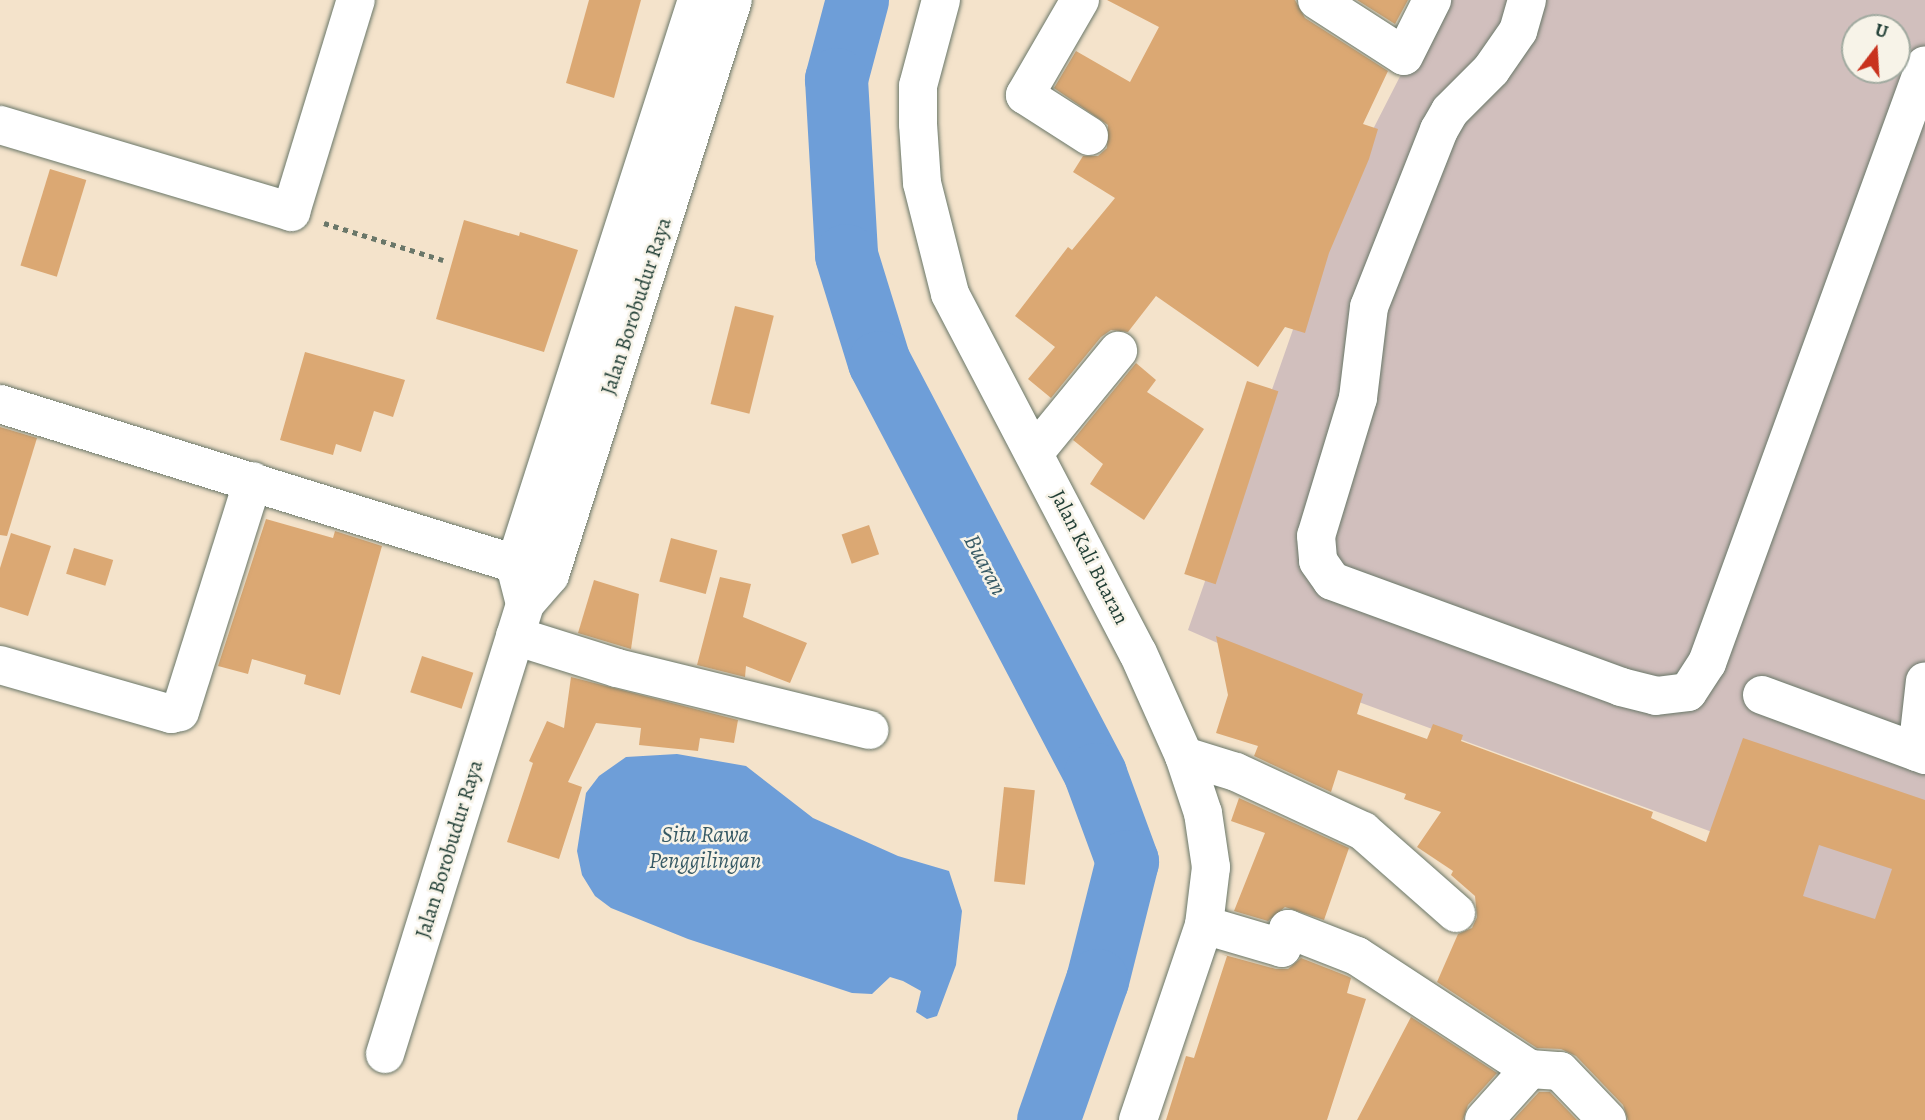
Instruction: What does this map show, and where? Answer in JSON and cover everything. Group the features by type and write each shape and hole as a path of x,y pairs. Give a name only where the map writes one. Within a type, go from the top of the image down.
{"street":[{"path":"0,125 291,212 356,0"},
{"name":"Jalan Borobudur Raya","path":"677,118 697,0"},
{"name":"Jalan Borobudur Raya","path":"385,1054 520,620 532,570 677,118 733,0"},
{"name":"Jalan Kali Buaran","path":"941,0 918,86 922,183 934,244 950,294 1132,641 1184,756 1203,813 1211,867 1204,925 1138,1120"},
{"path":"1080,0 1026,95 1089,136"},
{"path":"1317,0 1363,12 1404,56 1432,0"},
{"path":"1527,0 1518,31 1492,70 1450,111 1439,130 1369,307 1358,398 1316,536 1318,561 1332,581 1621,687 1656,696 1688,692 1707,663 1925,65"},
{"path":"1035,452 1118,351"},
{"path":"0,404 532,570"},
{"path":"0,665 171,714 180,712 253,481"},
{"path":"520,620 617,668 869,730"},
{"path":"1762,695 1921,753 1925,681"},
{"path":"1184,756 1236,772 1363,831 1456,913"},
{"path":"1204,925 1282,948 1288,929 1357,956 1530,1069 1560,1071 1607,1120"},
{"path":"1484,1120 1530,1069"}],"path":[{"path":"291,212 443,260"}],"shaded area":[{"path":"1439,0 1925,0 1925,1120 1684,1013 1807,867 1318,687 1188,630 1341,192"}],"water":[{"name":"Situ Rawa Penggilingan","path":"677,754 746,766 813,818 898,856 949,871 962,911 956,965 937,1016 927,1019 916,1012 921,991 903,981 890,977 872,994 852,993 688,939 611,908 595,896 582,875 577,851 586,793 599,776 626,757"}],"building":[{"path":"589,0 641,0 614,98 566,83"},
{"path":"1107,0 1295,0 1305,18 1388,71 1363,124 1378,129 1369,159 1329,253 1305,333 1285,327 1258,367 1156,296 1128,332 1111,330 1101,337 1051,398 1028,379 1055,347 1015,316 1068,247 1072,250 1115,198 1073,172 1083,156 1098,156 1107,148 1108,125 1054,88 1076,51 1130,82 1159,27"},
{"path":"1357,0 1408,0 1395,24"},
{"path":"50,169 86,180 57,277 20,266"},
{"path":"464,220 519,236 520,232 578,250 544,352 436,319"},
{"path":"735,306 774,316 749,414 711,404"},
{"path":"305,352 405,380 393,417 374,411 361,452 336,444 333,455 280,440"},
{"path":"1136,363 1156,380 1147,392 1204,429 1144,520 1090,484 1103,464 1073,440"},
{"path":"1247,381 1278,391 1216,584 1184,574"},
{"path":"0,427 37,438 7,536 0,535"},
{"path":"266,519 333,538 335,531 382,546 340,695 304,684 306,675 252,659 248,674 218,666"},
{"path":"869,525 879,554 852,564 842,534"},
{"path":"11,533 51,546 28,616 0,607 0,568"},
{"path":"671,538 717,550 706,594 659,581"},
{"path":"74,548 113,560 105,586 66,574"},
{"path":"720,577 751,584 743,617 807,643 790,683 746,666 745,677 697,665"},
{"path":"594,580 639,594 631,649 578,633"},
{"path":"1216,636 1363,694 1357,714 1427,739 1433,724 1463,735 1461,741 1653,812 1651,818 1706,842 1743,738 1925,800 1925,1120 1628,1120 1623,1105 1576,1056 1561,1049 1537,1048 1437,982 1458,934 1472,928 1477,917 1475,896 1451,875 1453,871 1417,847 1441,812 1404,799 1406,794 1338,770 1331,792 1254,756 1258,746 1216,733 1228,695","holes":["1819,845 1892,869 1875,919 1803,896"]},
{"path":"422,656 473,673 462,709 410,692"},
{"path":"571,677 738,720 734,743 700,738 698,751 639,745 641,728 596,723 568,782 582,787 559,859 507,842 533,763 529,761 547,721 564,728"},
{"path":"1004,787 1035,790 1025,885 994,881"},
{"path":"1239,798 1349,848 1324,920 1285,907 1268,921 1234,911 1265,833 1231,821"},
{"path":"1221,954 1276,969 1288,969 1301,958 1351,978 1347,993 1366,999 1327,1120 1166,1120 1186,1056 1194,1058 1227,956"},
{"path":"1411,1017 1497,1073 1468,1105 1463,1120 1357,1120"},
{"path":"1539,1092 1550,1092 1577,1120 1513,1120"}],"waterway":[{"name":"Buaran","path":"857,0 836,79 846,255 879,362 1095,774 1127,861 1097,980 1048,1120"}]}
